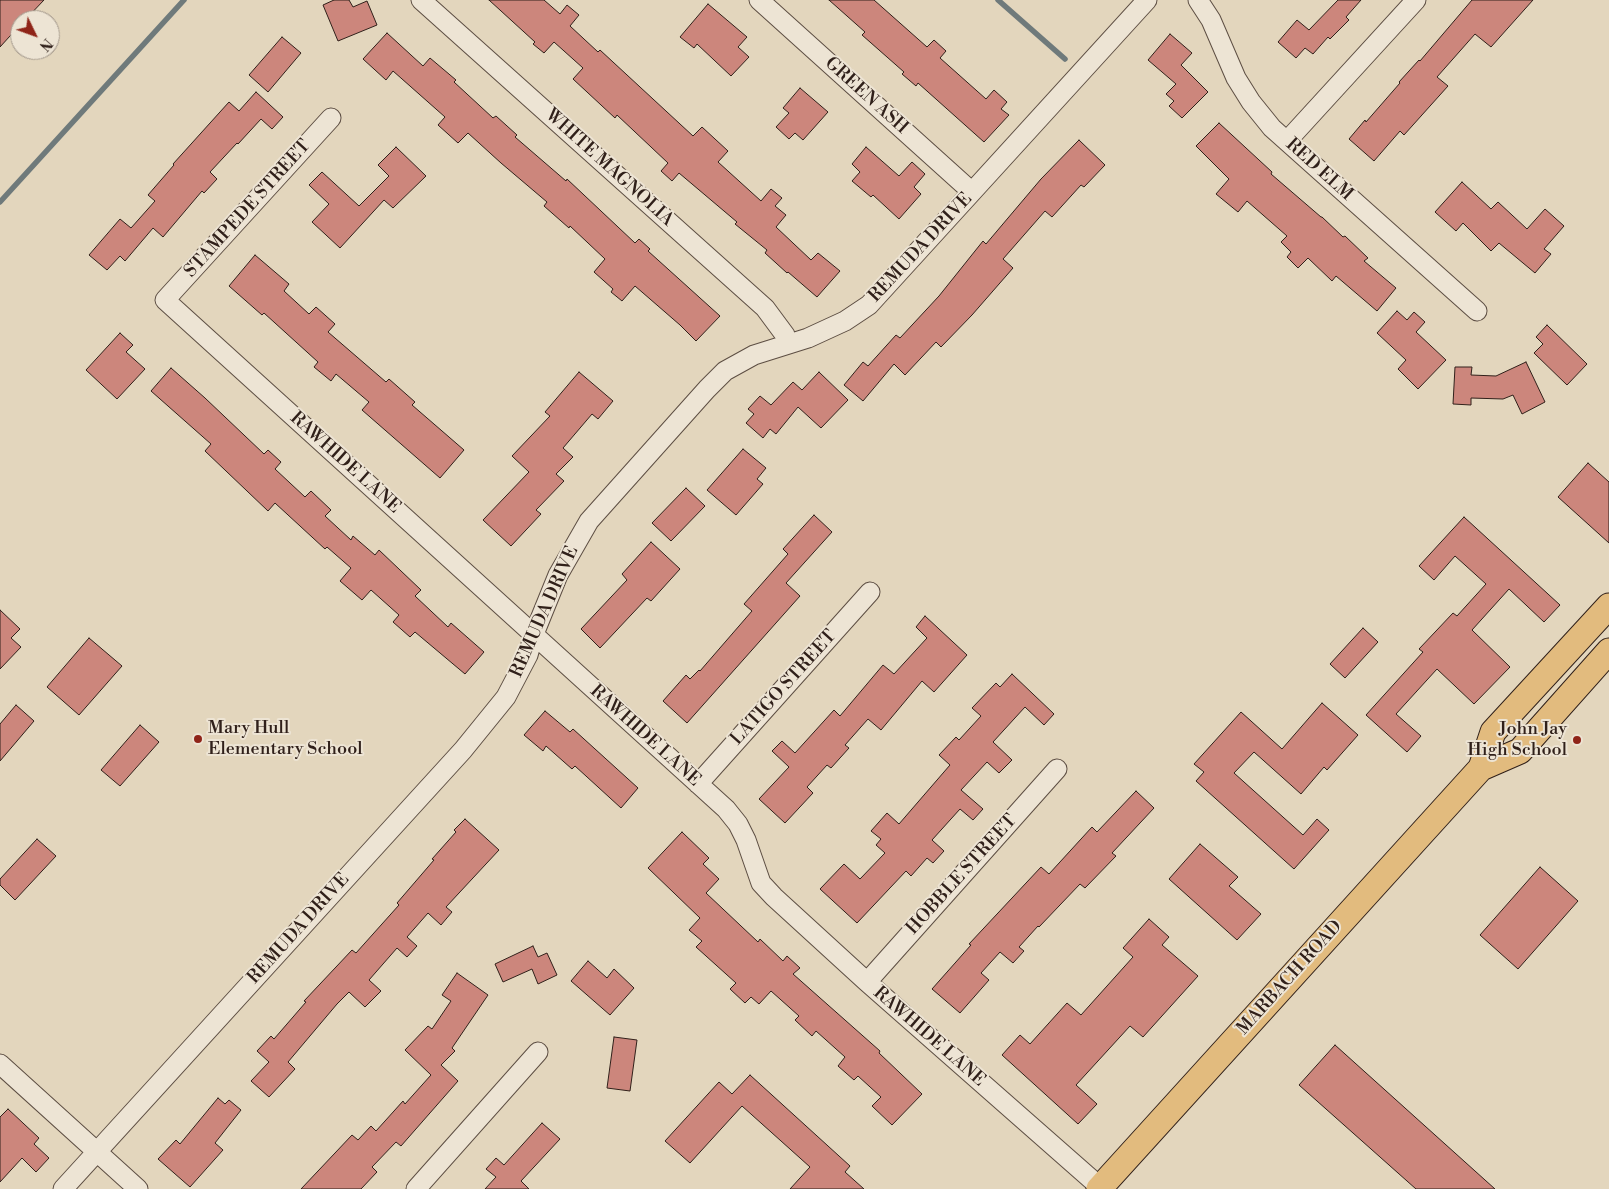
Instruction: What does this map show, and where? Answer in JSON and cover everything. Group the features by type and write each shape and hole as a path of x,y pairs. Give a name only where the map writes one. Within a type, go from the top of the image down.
{"main road":[{"name":"MARBACH ROAD","path":"1099,1188 1481,768 1493,732 1609,606"},
{"name":"MARBACH ROAD","path":"1481,768 1520,751 1609,651"}],"street":[{"name":"WHITE MAGNOLIA","path":"421,0 765,308 785,335 788,343"},
{"name":"GREEN ASH","path":"759,0 972,192"},
{"name":"REMUDA DRIVE","path":"63,1189 463,750 506,697 528,656 534,634 558,574 589,520 707,389 725,371 754,355 808,338 845,321 869,305 1147,0"},
{"name":"RED ELM","path":"1198,0 1210,20 1236,78 1251,102 1272,128 1477,311"},
{"path":"1287,141 1416,0"},
{"name":"STAMPEDE STREET","path":"165,300 331,118"},
{"name":"RAWHIDE LANE","path":"165,300 726,810 738,824 751,852 761,883 774,897 1099,1188"},
{"name":"LATIGO STREET","path":"698,784 870,592"},
{"name":"HOBBLE STREET","path":"867,982 1057,769"},
{"path":"416,1189 538,1052"},
{"path":"0,1064 138,1189"}],"building":[{"path":"0,0 44,0 34,10 10,10 10,36 0,47"},
{"path":"334,0 349,0 353,7 367,1 377,25 338,41 323,5"},
{"path":"489,0 544,0 560,14 567,5 579,15 570,26 598,52 600,50 693,136 702,127 728,151 718,162 761,201 771,189 782,198 775,206 786,215 776,227 811,260 818,253 840,271 817,297 765,253 767,250 735,224 737,222 679,173 672,181 661,171 668,163 617,115 615,118 573,79 583,68 554,42 544,53 533,44 535,42"},
{"path":"829,0 874,0 927,47 934,40 946,51 940,58 986,99 994,90 1007,102 1001,109 1009,115 984,142 918,83 916,86 902,74 904,72 862,35 865,32"},
{"path":"1338,0 1361,0 1346,17 1349,20 1330,39 1328,37 1313,54 1305,48 1296,58 1278,42 1297,20 1309,30"},
{"path":"1472,0 1533,0 1491,47 1475,34 1437,77 1448,86 1404,135 1400,131 1374,161 1349,139"},
{"path":"708,4 747,37 738,47 749,57 731,76 697,44 694,48 680,37"},
{"path":"387,33 423,66 430,58 456,80 454,82 493,118 496,116 517,135 515,137 566,181 567,179 635,243 639,239 650,249 648,251 720,316 696,341 635,286 622,301 611,292 613,289 594,272 605,259 570,226 569,228 544,206 547,202 468,133 458,143 438,125 445,117 393,71 386,80 363,59"},
{"path":"1170,34 1192,53 1181,65 1208,92 1182,118 1169,106 1174,101 1166,94 1176,84 1148,60"},
{"path":"282,37 301,53 268,92 249,75"},
{"path":"800,88 828,112 803,140 795,133 789,139 776,127 789,113 783,108"},
{"path":"256,92 283,117 272,129 261,119 237,143 210,172 217,179 204,193 202,191 163,237 153,228 125,261 120,256 107,270 89,255 120,219 131,228 155,201 148,195 173,164 229,102 239,111"},
{"path":"1219,123 1272,172 1271,174 1343,237 1345,236 1368,258 1364,261 1396,288 1377,311 1336,276 1332,281 1308,258 1298,268 1287,257 1291,252 1281,242 1287,236 1247,201 1238,212 1216,194 1229,179 1196,146"},
{"path":"1079,140 1105,165 1084,187 1081,185 1052,217 1045,211 1003,259 1013,268 972,315 941,347 936,342 905,375 894,364 863,401 844,385 863,362 868,366 896,335 900,338 939,296 983,241 986,244 1041,179"},
{"path":"396,147 426,176 393,208 384,200 340,248 312,222 329,204 309,185 322,172 359,206 389,176 378,165"},
{"path":"866,147 899,176 912,162 925,174 914,187 921,194 899,219 873,195 871,197 852,181 860,172 852,164"},
{"path":"1462,182 1491,209 1498,202 1527,229 1545,209 1564,226 1544,249 1551,254 1535,273 1499,243 1491,251 1463,223 1456,231 1435,212"},
{"path":"255,255 289,284 284,291 309,314 316,307 335,324 328,332 386,382 389,379 415,402 412,405 464,450 440,478 362,410 369,402 336,374 331,381 314,367 318,362 264,313 262,315 229,286"},
{"path":"1397,311 1407,320 1414,312 1425,322 1416,332 1446,360 1418,389 1398,369 1406,360 1377,333"},
{"path":"1547,325 1587,364 1567,385 1534,353 1543,344 1536,337"},
{"path":"120,333 133,345 126,352 145,369 117,399 86,370"},
{"path":"1526,362 1545,402 1522,414 1513,395 1503,399 1471,398 1471,405 1453,404 1455,367 1472,367 1471,375 1496,376"},
{"path":"171,368 264,454 268,450 281,462 275,469 305,497 311,491 331,510 325,516 351,540 353,536 375,555 379,550 421,590 415,596 448,627 451,623 484,652 465,674 415,632 410,637 393,622 399,615 371,590 362,600 340,581 351,568 327,547 325,549 275,503 268,511 205,451 211,444 151,391"},
{"path":"579,372 613,401 598,419 592,414 563,448 573,457 556,474 564,481 536,510 541,514 511,546 483,520 529,472 512,456 550,416 545,412"},
{"path":"819,372 848,400 821,428 798,407 776,434 770,429 763,438 746,423 754,414 748,409 760,396 771,405 793,382 802,390"},
{"path":"743,449 766,468 757,479 763,484 736,515 707,490"},
{"path":"1588,463 1609,482 1609,543 1558,497"},
{"path":"686,488 705,506 671,541 652,523"},
{"path":"814,515 832,532 786,583 800,596 687,723 663,701 686,675 690,679 700,671 752,611 744,604 788,554 783,549"},
{"path":"1464,517 1560,605 1544,622 1509,589 1472,630 1510,667 1474,704 1437,669 1396,714 1421,736 1407,752 1366,715 1423,652 1419,649 1453,613 1457,616 1486,584 1455,556 1434,580 1419,566"},
{"path":"651,542 680,569 651,601 647,598 600,648 581,629 627,580 622,574"},
{"path":"0,610 20,629 11,638 21,647 0,669"},
{"path":"925,616 967,655 934,692 922,681 881,730 868,719 845,745 849,748 831,768 827,765 807,787 813,793 785,823 759,799 789,767 772,751 782,741 795,753 834,710 840,716 883,665 894,674 927,638 916,627"},
{"path":"1363,628 1378,642 1345,678 1330,664"},
{"path":"89,638 122,666 79,715 47,687"},
{"path":"1012,674 1054,714 1044,725 1025,707 993,742 1012,760 999,773 987,762 961,790 983,809 973,820 960,809 932,840 944,851 933,863 927,858 911,876 906,871 857,923 820,889 844,864 860,879 885,853 876,845 881,839 871,831 887,813 899,824 950,765 939,755 956,737 959,740 981,716 972,708 996,683 1000,687"},
{"path":"1322,703 1358,735 1327,770 1324,767 1301,794 1254,752 1234,773 1303,835 1317,819 1329,830 1294,869 1196,781 1204,772 1194,764 1241,712 1282,749"},
{"path":"16,705 34,721 0,761 0,724"},
{"path":"545,711 570,732 573,729 638,788 621,808 575,766 572,769 546,746 543,751 524,735"},
{"path":"140,725 159,742 120,786 101,770"},
{"path":"1136,791 1154,808 1112,853 1116,856 1085,888 1080,884 1038,926 1019,947 1024,951 1013,963 1000,952 981,973 989,980 960,1013 932,989 971,945 969,944 1041,867 1049,874 1092,827 1097,832"},
{"path":"465,819 499,850 446,907 452,912 441,925 428,913 407,937 417,946 407,957 397,948 369,980 381,991 365,1007 349,992 337,1004 288,1062 295,1069 269,1097 251,1081 269,1062 257,1051 271,1036 274,1039 306,1002 304,1001 352,950 356,953 399,905 397,903 434,860 432,859"},
{"path":"682,832 709,858 703,864 719,879 706,893 758,942 760,939 783,961 787,956 800,968 793,974 880,1051 879,1053 922,1094 892,1125 872,1106 881,1097 858,1076 854,1080 838,1066 845,1057 816,1031 812,1036 795,1020 799,1016 771,991 759,1004 751,997 745,1003 730,989 736,983 696,947 702,941 689,930 700,918 648,868"},
{"path":"37,839 56,856 15,900 0,885 0,879"},
{"path":"1200,844 1238,877 1229,886 1261,914 1237,940 1169,879"},
{"path":"1540,867 1578,901 1518,969 1480,935"},
{"path":"1149,919 1169,937 1162,945 1198,976 1143,1037 1130,1026 1076,1085 1097,1104 1078,1124 1002,1055 1020,1035 1030,1044 1067,1003 1081,1015 1133,957 1123,948"},
{"path":"533,946 538,957 547,953 557,975 538,984 532,969 503,982 495,964"},
{"path":"588,961 607,978 614,969 634,988 610,1015 571,981"},
{"path":"457,973 488,995 452,1048 455,1051 441,1065 458,1081 401,1146 396,1142 372,1167 377,1172 361,1189 301,1189 352,1135 358,1140 371,1126 376,1131 403,1101 405,1104 431,1075 405,1050 428,1026 432,1029 451,1001 442,995"},
{"path":"614,1037 637,1040 630,1091 607,1088"},
{"path":"1335,1045 1495,1189 1416,1189 1299,1085"},
{"path":"750,1075 850,1166 845,1172 864,1189 790,1189 810,1167 742,1106 690,1163 665,1141 719,1082 732,1094"},
{"path":"218,1098 225,1104 229,1100 241,1110 215,1143 223,1150 190,1187 158,1159 176,1140 180,1144"},
{"path":"8,1109 39,1138 34,1144 49,1158 36,1172 22,1158 0,1182 0,1117"},
{"path":"542,1123 560,1139 521,1181 529,1189 485,1189 496,1177 486,1169 496,1158 504,1165"}],"waterway":[{"path":"0,202 184,0"},
{"path":"998,0 1065,59"}],"place":[{"name":"Mary Hull Elementary School","path":"198,739"},
{"name":"John Jay High School","path":"1577,740"}]}
